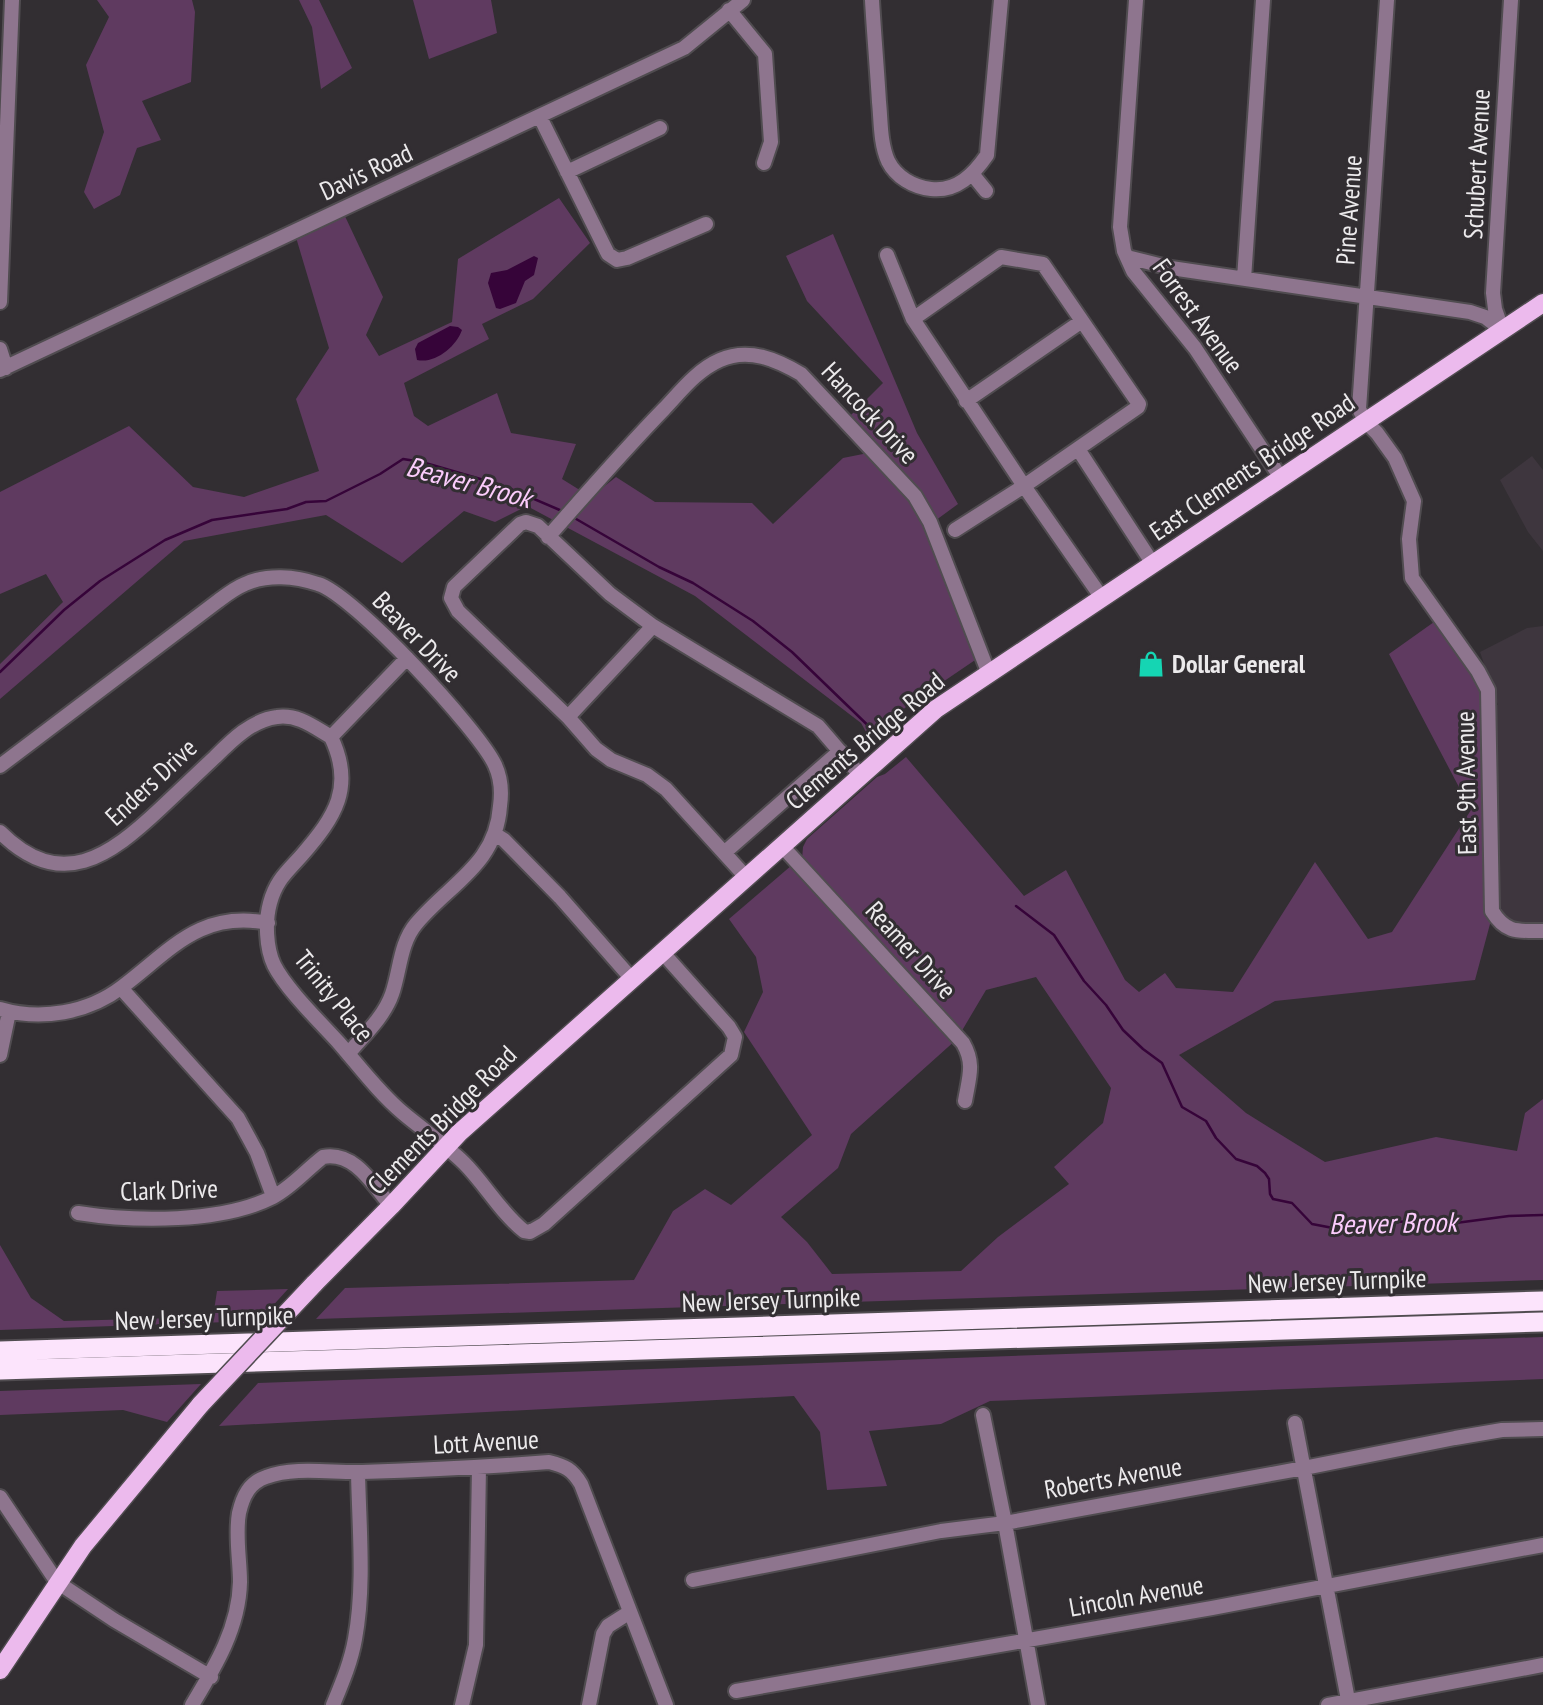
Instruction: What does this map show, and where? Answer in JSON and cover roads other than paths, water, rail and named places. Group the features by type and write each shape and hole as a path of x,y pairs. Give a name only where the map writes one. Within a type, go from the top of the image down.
{"highway":[{"name":"New Jersey Turnpike","path":"0,1351 1543,1301"},
{"name":"New Jersey Turnpike","path":"0,1370 1543,1321"}],"main road":[{"name":"East Clements Bridge Road","path":"989,674 1543,303"},
{"name":"Clements Bridge Road","path":"0,1671 83,1546 201,1404 445,1147 631,978 927,717 989,674"}],"street":[{"path":"0,302 12,0"},
{"name":"Davis Road","path":"3,369 684,48 743,0"},
{"path":"872,0 882,134 888,160 899,176 914,185 933,189 953,187 973,175 988,155 1001,0"},
{"name":"Forrest Avenue","path":"1136,0 1121,227 1127,257 1133,271 1195,348 1281,478"},
{"path":"1244,279 1263,0"},
{"name":"Pine Avenue","path":"1366,422 1359,409 1387,0"},
{"name":"Schubert Avenue","path":"1502,330 1493,293 1511,0"},
{"path":"729,10 765,54 771,142 764,163"},
{"path":"540,117 608,254 617,260 706,224"},
{"path":"567,172 660,128"},
{"path":"973,175 986,191"},
{"path":"887,255 913,319 966,401 1102,598"},
{"path":"913,319 1000,257 1043,264 1139,404 1024,486 955,530"},
{"path":"1127,257 1171,268 1469,312 1485,317 1502,330"},
{"path":"966,401 1082,321"},
{"path":"0,349 3,369"},
{"name":"Hancock Drive","path":"548,537 646,427 699,373 722,359 758,354 802,374 915,496 930,522 989,674"},
{"name":"East 9th Avenue","path":"1366,422 1395,458 1414,501 1409,539 1412,578 1478,671 1488,690 1492,911 1499,922 1510,931 1543,932"},
{"path":"1078,449 1153,564"},
{"path":"746,877 666,789 647,775 611,760 596,750 568,717 458,611 451,598 454,587 520,524 533,523 610,594 653,626 818,726 861,776"},
{"name":"Beaver Drive","path":"0,766 244,584 267,578 286,577 317,583 352,604 407,659 473,734 494,763 501,782 496,835 486,854 415,925 405,943 392,996 381,1014 348,1054"},
{"path":"568,717 653,626"},
{"path":"331,737 407,659"},
{"name":"Enders Drive","path":"0,832 27,852 60,864 95,859 134,834 221,751 244,731 260,722 275,717 289,717 302,720 331,737"},
{"name":"Trinity Place","path":"331,737 343,771 339,800 325,826 279,879 270,903 268,923 269,950 275,966 304,1004 401,1111 464,1163 519,1227 530,1232 544,1224 731,1055 735,1037 729,1027 662,952"},
{"path":"724,853 840,751"},
{"path":"496,835 559,897 631,978"},
{"name":"Reamer Drive","path":"782,846 962,1043 970,1056 971,1064 965,1101"},
{"path":"0,1055 5,1010 39,1015 68,1012 102,999 121,988 174,943 200,928 235,919 268,923"},
{"path":"121,988 237,1118 257,1153 274,1196"},
{"name":"Clark Drive","path":"78,1213 105,1217 204,1217 237,1211 274,1196 323,1157 332,1155 344,1157 357,1166 391,1206"},
{"path":"982,1415 1005,1523 1038,1705"},
{"path":"1295,1423 1348,1703"},
{"name":"Roberts Avenue","path":"693,1580 941,1531 1005,1523 1304,1468 1455,1437 1502,1430 1543,1429"},
{"name":"Lott Avenue","path":"211,1677 236,1612 240,1585 239,1517 242,1500 250,1487 268,1476 309,1471 358,1472 549,1462 573,1471 581,1483 666,1705"},
{"path":"462,1705 476,1645 479,1594 479,1467"},
{"path":"333,1705 345,1676 355,1639 360,1595 358,1472"},
{"path":"0,1497 57,1582 114,1620 211,1677 192,1705"},
{"name":"Lincoln Avenue","path":"736,1691 1543,1545"},
{"path":"589,1705 603,1634 608,1626 630,1612"},
{"path":"1328,1705 1543,1665"}],"waterway":[{"name":"Beaver Brook","path":"0,672 64,610 100,581 165,540 212,520 287,509 306,502 326,501 380,474 403,459 501,485 562,511"},
{"name":"Beaver Brook","path":"571,516 659,567 693,583 753,621 792,652 882,739"},
{"name":"Beaver Brook","path":"1016,906 1054,935 1084,981 1106,1005 1123,1030 1162,1063 1182,1107 1206,1121 1216,1138 1236,1159 1257,1166 1265,1173 1273,1199 1292,1203 1312,1224 1333,1228 1388,1221 1448,1224 1509,1216 1543,1215"}],"place":[{"name":"Dollar General","path":"1151,664"}]}
